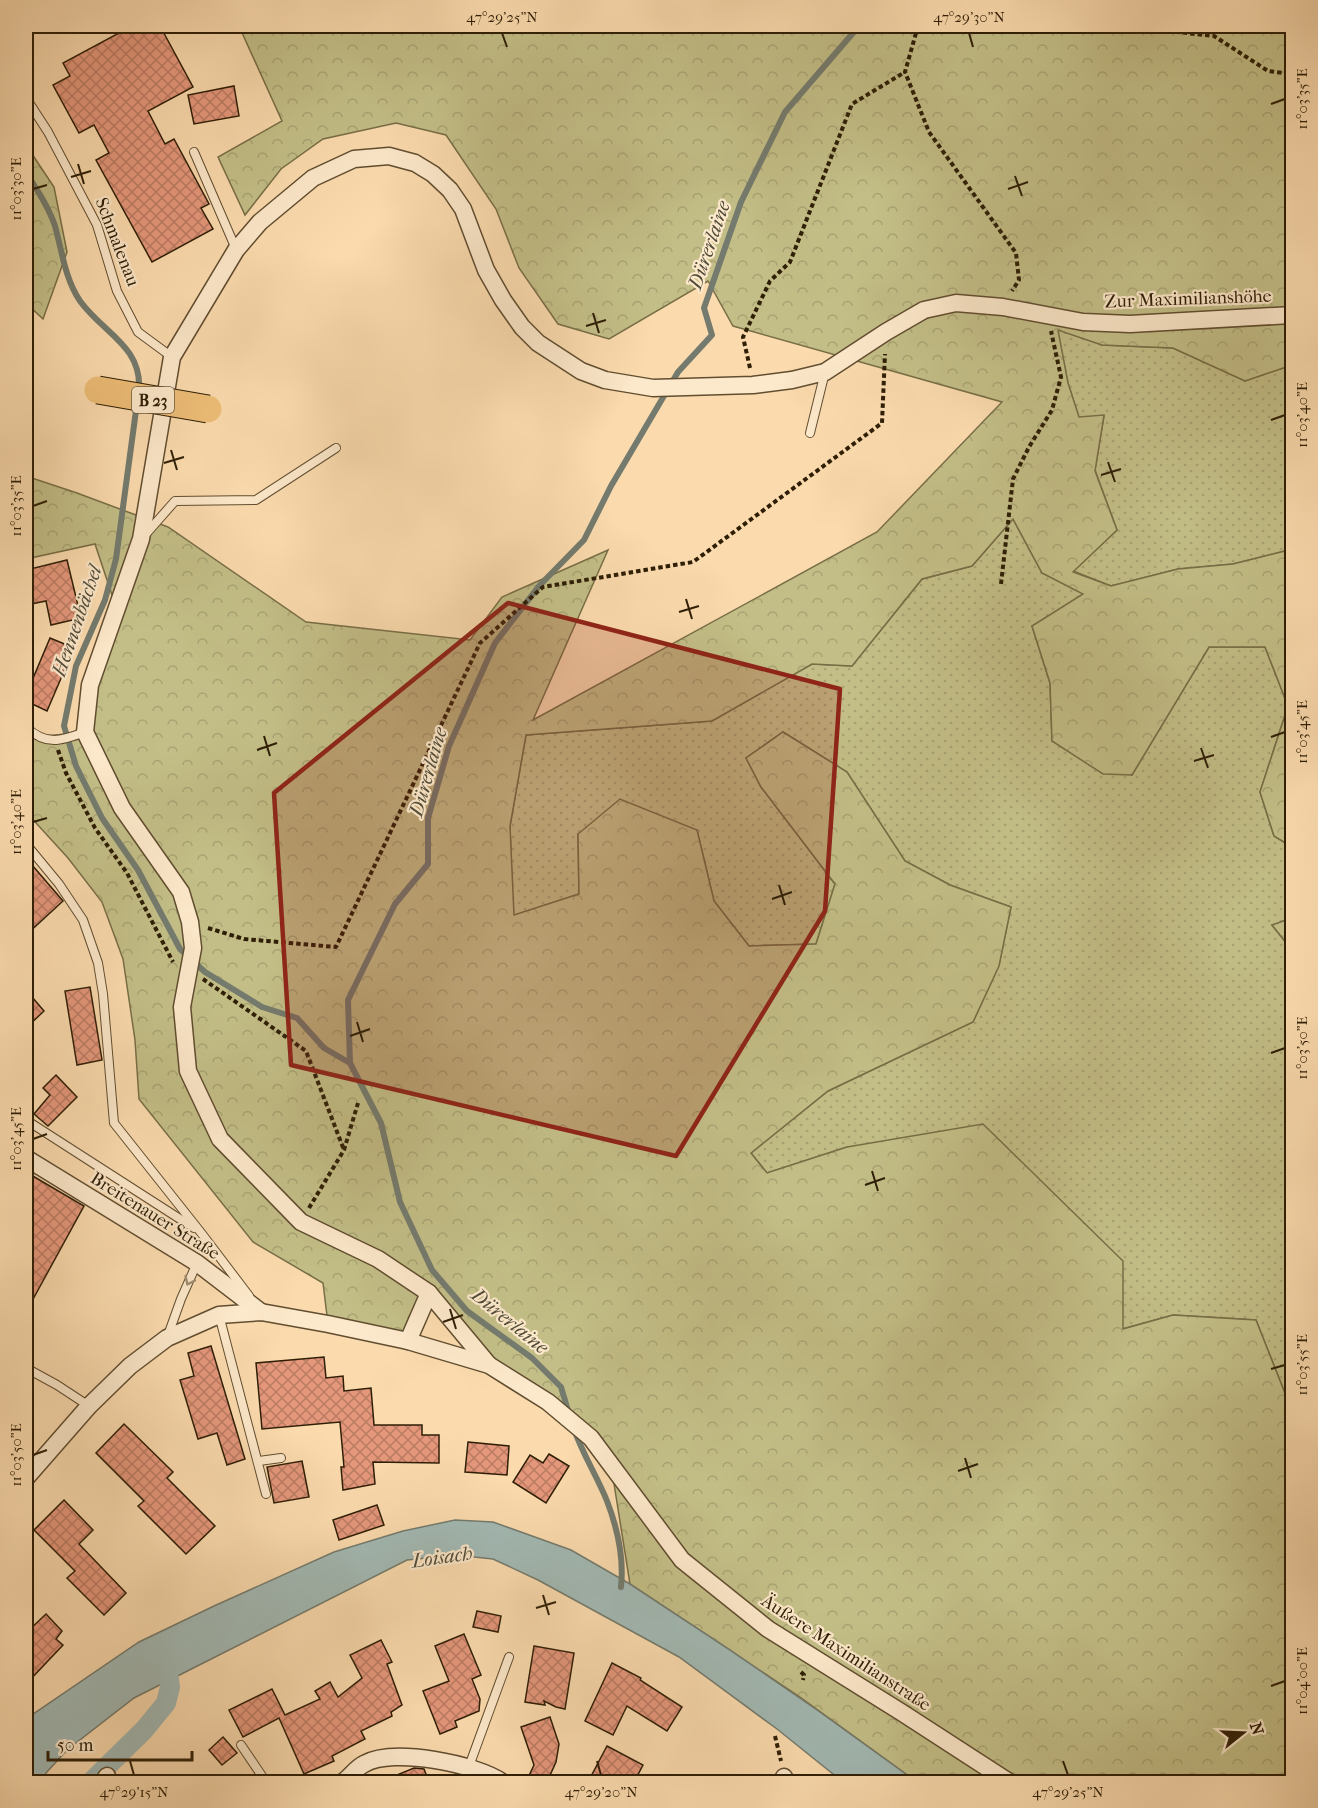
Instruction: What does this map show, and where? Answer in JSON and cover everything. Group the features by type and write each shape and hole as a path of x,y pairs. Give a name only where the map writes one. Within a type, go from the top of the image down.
{"main road":[{"name":"B 23","path":"98,390 208,410"}],"street":[{"name":"Zur Maximilianshöhe","path":"82,734 90,685 141,539 172,357 236,250 260,222 313,178 354,159 389,156 415,163 433,174 450,190 462,209 486,270 522,327 564,361 604,380 653,388 753,385 792,381 825,372 924,310 956,303 1003,307 1083,322 1130,324 1293,315"},
{"path":"82,734 122,808 181,892 190,922 193,948 182,971 182,1007 188,1071 220,1139 301,1222 378,1259 429,1293 489,1365"},
{"name":"Breitenauer Straße","path":"26,1158 197,1263 261,1312"},
{"path":"408,1341 429,1293"},
{"name":"Äußere Maximilianstraße","path":"26,1478 88,1406 130,1366 167,1338 219,1315 261,1312 328,1324 408,1341 489,1365 548,1402 591,1438 682,1560 774,1633 1009,1782"},
{"path":"343,1782 364,1763 388,1756 416,1756 495,1777 502,1782"}],"lane":[{"name":"Schmalenau","path":"26,98 48,132 97,225 117,291 138,332 172,357"},
{"path":"194,152 236,250"},
{"path":"810,433 825,372"},
{"path":"141,539 175,501 256,500 336,448"},
{"path":"26,727 36,737 55,741 82,734"},
{"path":"26,844 59,884 83,920 98,963 103,994 114,1124 261,1312"},
{"path":"26,1120 202,1234"},
{"path":"167,1338 197,1263"},
{"path":"219,1315 266,1494"},
{"path":"26,1368 88,1406"},
{"path":"259,1461 281,1458"},
{"path":"468,1769 509,1657"},
{"path":"242,1745 266,1782"},
{"path":"785,1780 801,1782"}],"path":[{"path":"918,26 905,72 930,132 1016,253 1019,280 1003,307"},
{"path":"1147,26 1149,29 1214,36 1268,71 1293,74"},
{"path":"753,385 743,337 770,281 790,262 852,104 905,72"},
{"path":"1001,584 1013,479 1029,447 1052,410 1061,377 1051,332 1051,316"},
{"path":"190,922 244,939 336,947 480,643 543,587 693,562 882,423 886,332"},
{"path":"55,741 66,773 95,828 127,873 172,960 182,971 306,1051 344,1150"},
{"path":"301,1222 344,1150 358,1103"},
{"path":"775,1736 785,1780"}],"highlighted area":[{"path":"508,603 840,689 825,911 676,1156 291,1065 274,793"}],"green space":[{"path":"239,26 1292,26 1292,365 1245,381 1173,348 1102,345 1058,330 1068,383 1079,417 1104,415 1095,471 1117,530 1073,572 1111,586 1178,569 1233,564 1289,550 1292,547 1292,633 1287,650 1292,655 1292,847 1274,836 1260,792 1288,706 1265,647 1209,647 1132,775 1103,774 1052,741 1050,683 1032,626 1083,594 1042,573 1013,519 972,566 922,579 852,666 812,664 712,721 526,735 510,826 514,915 579,894 578,834 620,799 697,830 714,901 749,946 816,944 835,884 761,787 746,758 783,732 847,772 905,861 950,885 1011,907 999,966 973,1022 828,1091 751,1153 767,1173 847,1147 983,1124 1123,1261 1123,1329 1173,1315 1256,1320 1292,1411 1287,1466 1292,1479 1292,1782 917,1782 800,1697 630,1584 611,1465 591,1438 489,1365 429,1294 408,1341 328,1324 323,1283 253,1242 139,1099 135,1040 123,959 102,902 68,858 26,812 26,727 36,737 85,732 117,610 95,544 26,559 26,476 168,527 306,622 470,640 502,597 608,550 533,720 877,532 1002,402 733,326 708,281 609,339 558,324 519,268 496,209 446,135 396,123 323,139 281,169 245,215 218,157 282,121"},
{"path":"26,145 54,187 67,252 43,319 26,303"},
{"path":"1057,329 1102,345 1173,348 1245,381 1292,365 1292,547 1289,550 1233,564 1178,569 1111,586 1073,571 1117,530 1095,470 1104,416 1079,418 1068,383"},
{"path":"1013,519 1042,573 1084,594 1032,626 1050,683 1052,741 1132,775 1209,647 1265,647 1288,706 1260,792 1274,836 1292,847 1292,918 1272,925 1292,950 1292,1411 1256,1320 1173,1315 1122,1329 847,1147 767,1173 751,1153 828,1091 973,1022 999,965 1011,907 950,885 905,861 847,772 783,732 746,758 761,787 835,884 816,944 749,946 714,901 697,830 578,834 579,894 513,916 510,826 526,735 712,721 812,664 852,666 922,579 972,566"},
{"path":"1292,918 1292,950 1272,925"},
{"path":"1292,1417 1292,1479 1287,1466"}],"water":[{"path":"455,1520 493,1522 571,1550 630,1584 730,1650 917,1782 843,1782 777,1729 679,1657 538,1580 493,1559 455,1555 407,1560 134,1698 67,1750 46,1773 42,1782 26,1782 26,1719 139,1642 334,1552 403,1531"}],"building":[{"path":"132,26 160,26 193,87 148,111 165,144 174,139 209,204 201,208 213,229 152,262 96,160 109,153 94,125 79,133 53,85 70,76 63,63"},
{"path":"234,86 239,116 194,124 188,95"},
{"path":"67,560 81,618 51,625 46,601 26,605 26,570"},
{"path":"50,638 74,648 47,711 26,701 26,695"},
{"path":"26,858 63,901 26,935"},
{"path":"90,987 102,1060 77,1065 65,991"},
{"path":"26,990 44,1011 26,1028"},
{"path":"56,1075 77,1097 48,1126 34,1114 50,1095 43,1088"},
{"path":"31,1175 84,1206 26,1312 26,1184"},
{"path":"211,1346 245,1459 227,1465 217,1433 198,1439 180,1380 194,1376 188,1353"},
{"path":"324,1357 326,1378 343,1376 344,1391 371,1388 374,1425 422,1425 422,1435 439,1435 439,1463 373,1462 375,1484 343,1490 341,1467 344,1467 340,1422 262,1429 256,1363"},
{"path":"124,1424 173,1472 167,1478 215,1526 186,1554 138,1506 144,1501 96,1453"},
{"path":"468,1442 509,1446 507,1475 465,1472"},
{"path":"549,1454 569,1466 546,1503 513,1482 530,1455 543,1463"},
{"path":"302,1461 309,1497 274,1503 267,1467"},
{"path":"64,1500 93,1530 79,1544 126,1593 104,1615 67,1578 75,1571 34,1530"},
{"path":"377,1505 384,1525 339,1540 333,1520"},
{"path":"477,1611 501,1616 498,1632 473,1627"},
{"path":"46,1614 62,1631 56,1639 63,1645 26,1684 26,1633"},
{"path":"464,1634 481,1675 472,1679 480,1699 479,1711 455,1721 457,1727 440,1734 423,1691 449,1681 435,1646"},
{"path":"381,1640 392,1662 387,1664 402,1705 391,1712 392,1716 361,1731 365,1739 332,1756 334,1761 304,1774 279,1718 243,1737 229,1710 272,1689 285,1715 320,1699 315,1691 330,1682 338,1697 362,1678 350,1655"},
{"path":"534,1646 574,1653 565,1709 544,1701 545,1705 525,1702"},
{"path":"612,1663 641,1678 640,1680 682,1707 667,1731 627,1706 613,1735 585,1721"},
{"path":"550,1717 559,1744 556,1762 547,1782 526,1782 534,1765 521,1727"},
{"path":"223,1737 237,1753 222,1765 209,1750"},
{"path":"607,1746 643,1765 634,1782 588,1782"},
{"path":"414,1768 424,1769 429,1782 380,1782"}],"waterway":[{"name":"Dürerlaine","path":"569,1414 561,1387 532,1358 467,1311 432,1270 400,1202 381,1123 350,1063 348,1000 395,904 428,864 428,818 449,746 495,643 539,586 584,540 611,486 678,372 712,335 704,308 741,202 785,112 859,26"},
{"name":"Hennenbächel","path":"26,173 55,226 67,274 75,292 89,312 128,351 138,375 139,390"},
{"name":"Hennenbächel","path":"137,403 116,559 105,600 76,666 64,726 76,766 102,818 138,870 180,949 205,972 262,1007 297,1018 324,1048 350,1063"},
{"name":"Dürerlaine","path":"574,1429 614,1521 621,1554 621,1587"},
{"path":"91,1782 144,1730 166,1703 170,1687 168,1672"}],"water label":[{"name":"Loisach","path":"442,1557"}]}
